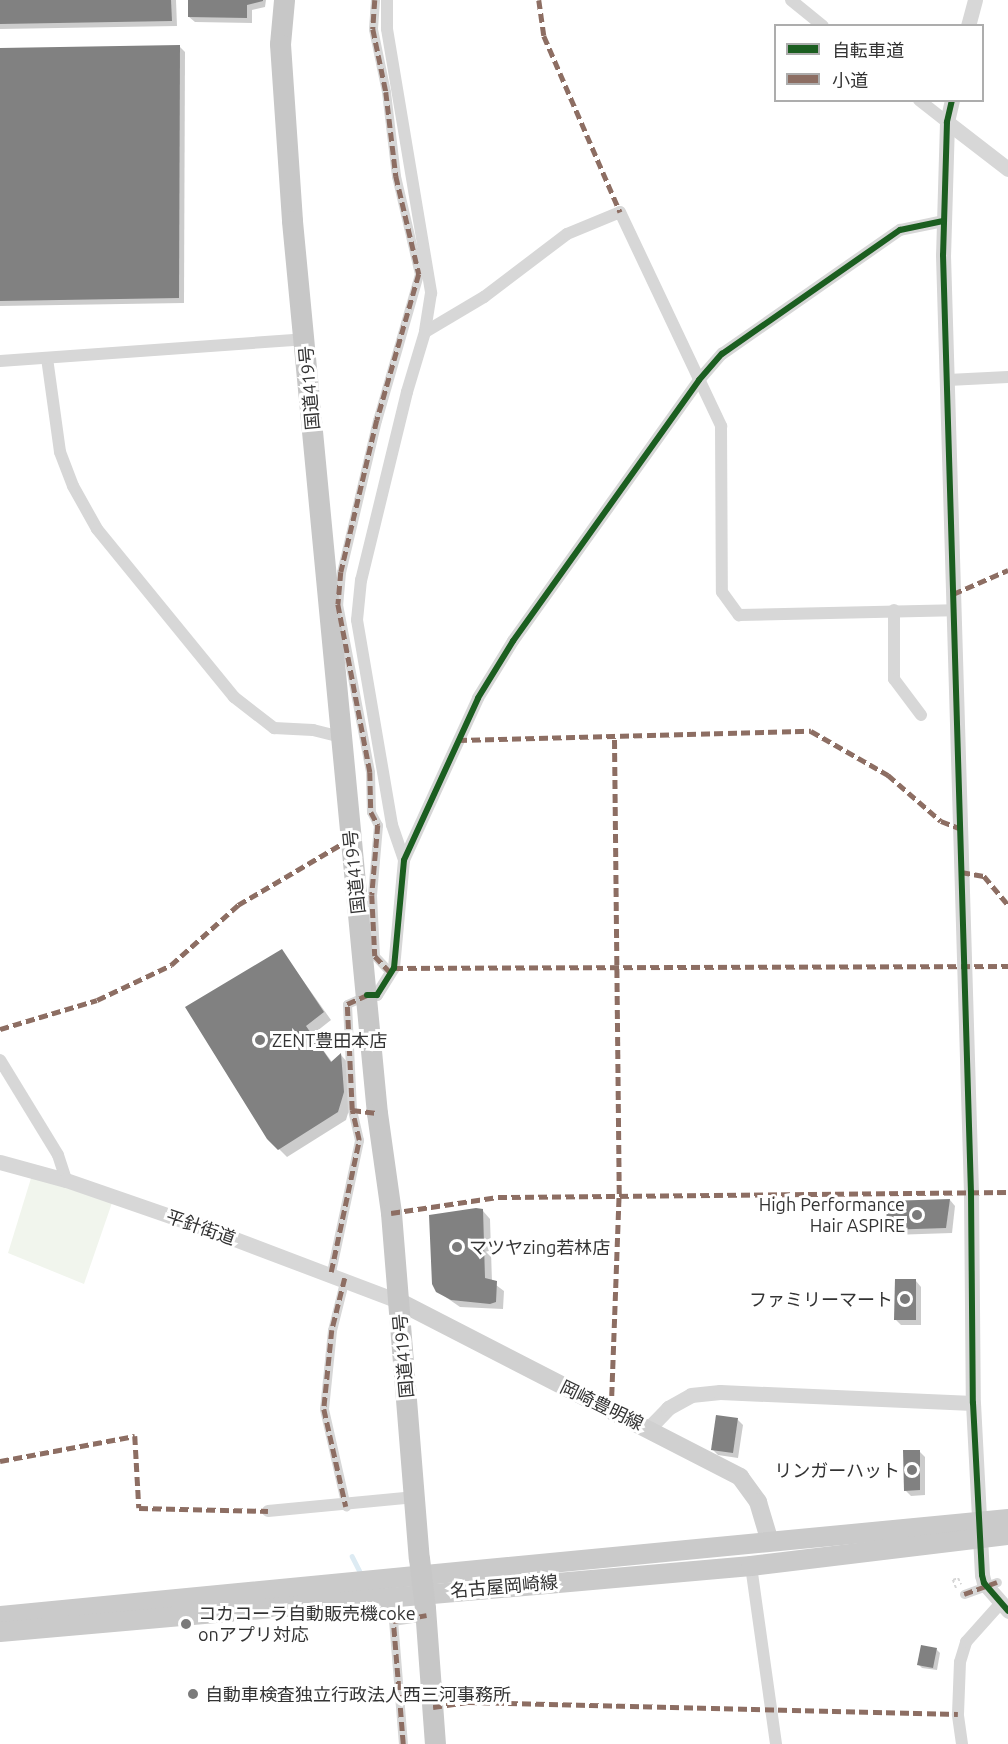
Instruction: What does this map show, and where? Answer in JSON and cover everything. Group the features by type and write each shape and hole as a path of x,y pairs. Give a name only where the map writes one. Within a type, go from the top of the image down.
{"highway":[{"name":"国道419号","path":"284,0 280,44 304,339 377,1113 398,1301 419,1558 426,1612 435,1744"}],"main road":[{"name":"岡崎豊明線","path":"398,1301 649,1428 740,1477 758,1502 771,1542"},
{"name":"名古屋岡崎線","path":"0,1632 750,1566 981,1529 1008,1519"},
{"name":"名古屋岡崎線","path":"0,1616 502,1565 771,1542 981,1529 1008,1535"}],"street":[{"path":"375,0 373,29 386,92 396,176 418,274 377,420 341,572 338,604 370,772 371,812 378,825 372,895 375,956 390,972"},
{"path":"387,0 389,40 431,293 425,332 407,392 358,596 357,620 392,825 404,860"},
{"path":"791,0 821,24"},
{"path":"969,24 975,0"},
{"path":"922,102 1007,166"},
{"path":"952,102 947,122 944,221 952,610 971,1192 973,1403 984,1583 1004,1608 966,1642 960,1662 958,1714 962,1744"},
{"path":"425,332 484,297 567,234 620,212 721,426 722,592 739,615 952,610"},
{"path":"346,1507 324,1409 338,1275 359,1140 352,1110 347,1004 367,995 377,995 394,968 404,860 478,698 513,640 699,380 722,354 900,230 944,221"},
{"path":"0,361 304,339"},
{"path":"47,358 60,452 73,486 104,538 212,675 247,708 274,728 313,730 341,737"},
{"path":"948,380 1008,377"},
{"path":"894,610 894,679 921,715"},
{"path":"0,1060 58,1155 66,1180"},
{"path":"352,1110 377,1113"},
{"name":"平針街道","path":"0,1162 66,1180 338,1275 398,1301"},
{"path":"649,1428 668,1408 691,1395 720,1392 973,1403"},
{"path":"268,1511 346,1507 415,1497"},
{"path":"750,1566 776,1744"},
{"path":"964,1594 997,1582"},
{"path":"403,1744 393,1621 426,1612"}],"shaded area":[{"path":"32,1175 113,1200 84,1284 8,1253"}],"building":[{"path":"0,0 171,0 172,21 0,24"},
{"path":"188,0 263,1 247,5 247,18 188,17"},
{"path":"180,45 179,298 0,301 0,48"},
{"name":"ZENT豊田本店","path":"282,949 324,1012 306,1026 331,1062 341,1053 344,1092 338,1112 278,1150 267,1139 185,1007"},
{"name":"High Performance Hair ASPIRE","path":"950,1199 946,1228 885,1230 888,1201"},
{"name":"マツヤzing若林店","path":"483,1209 485,1278 497,1281 496,1302 490,1304 451,1300 436,1292 432,1284 429,1215"},
{"name":"ファミリーマート","path":"895,1279 916,1279 916,1320 894,1320"},
{"path":"716,1415 738,1418 733,1453 711,1450"},
{"name":"リンガーハット","path":"903,1450 920,1450 920,1490 904,1491"},
{"path":"921,1645 937,1648 933,1668 917,1665"}],"waterway":[{"path":"352,1556 362,1576"}],"marked path":[{"path":"375,0 373,29 386,92 396,176 419,274 377,420 341,572 338,604 370,772 371,812 378,825 372,895 375,956 390,972"},
{"path":"539,0 544,36 620,212"},
{"path":"953,594 1008,570"},
{"path":"458,740 811,731 888,775 941,821 959,828"},
{"path":"611,1409 619,1194 614,739"},
{"path":"0,1029 97,1000 171,965 238,905 350,839"},
{"path":"961,872 984,876 1008,905"},
{"path":"394,968 1008,966"},
{"path":"331,1272 359,1140 352,1110 347,1004 367,995"},
{"path":"352,1110 377,1113"},
{"path":"391,1213 498,1197 1008,1192"},
{"path":"345,1278 332,1330 324,1409 346,1507"},
{"path":"0,1461 135,1436 139,1508 268,1511"},
{"path":"964,1594 997,1582"},
{"path":"403,1744 393,1621 426,1615"},
{"path":"433,1707 468,1702 958,1714"}],"cycle path":[{"path":"952,102 947,122 943,255 971,1192 973,1403 982,1575 984,1583 1008,1611"},
{"path":"367,995 377,995 394,968 404,860 478,698 513,641 699,380 722,354 900,230 943,221"}],"place":[{"name":"ZENT豊田本店","path":"260,1040"},
{"name":"High Performance Hair ASPIRE","path":"917,1215"},
{"name":"マツヤzing若林店","path":"457,1247"},
{"name":"ファミリーマート","path":"905,1299"},
{"name":"リンガーハット","path":"912,1470"},
{"name":"コカコーラ自動販売機coke onアプリ対応","path":"186,1624"},
{"name":"自動車検査独立行政法人西三河事務所","path":"193,1694"}]}
